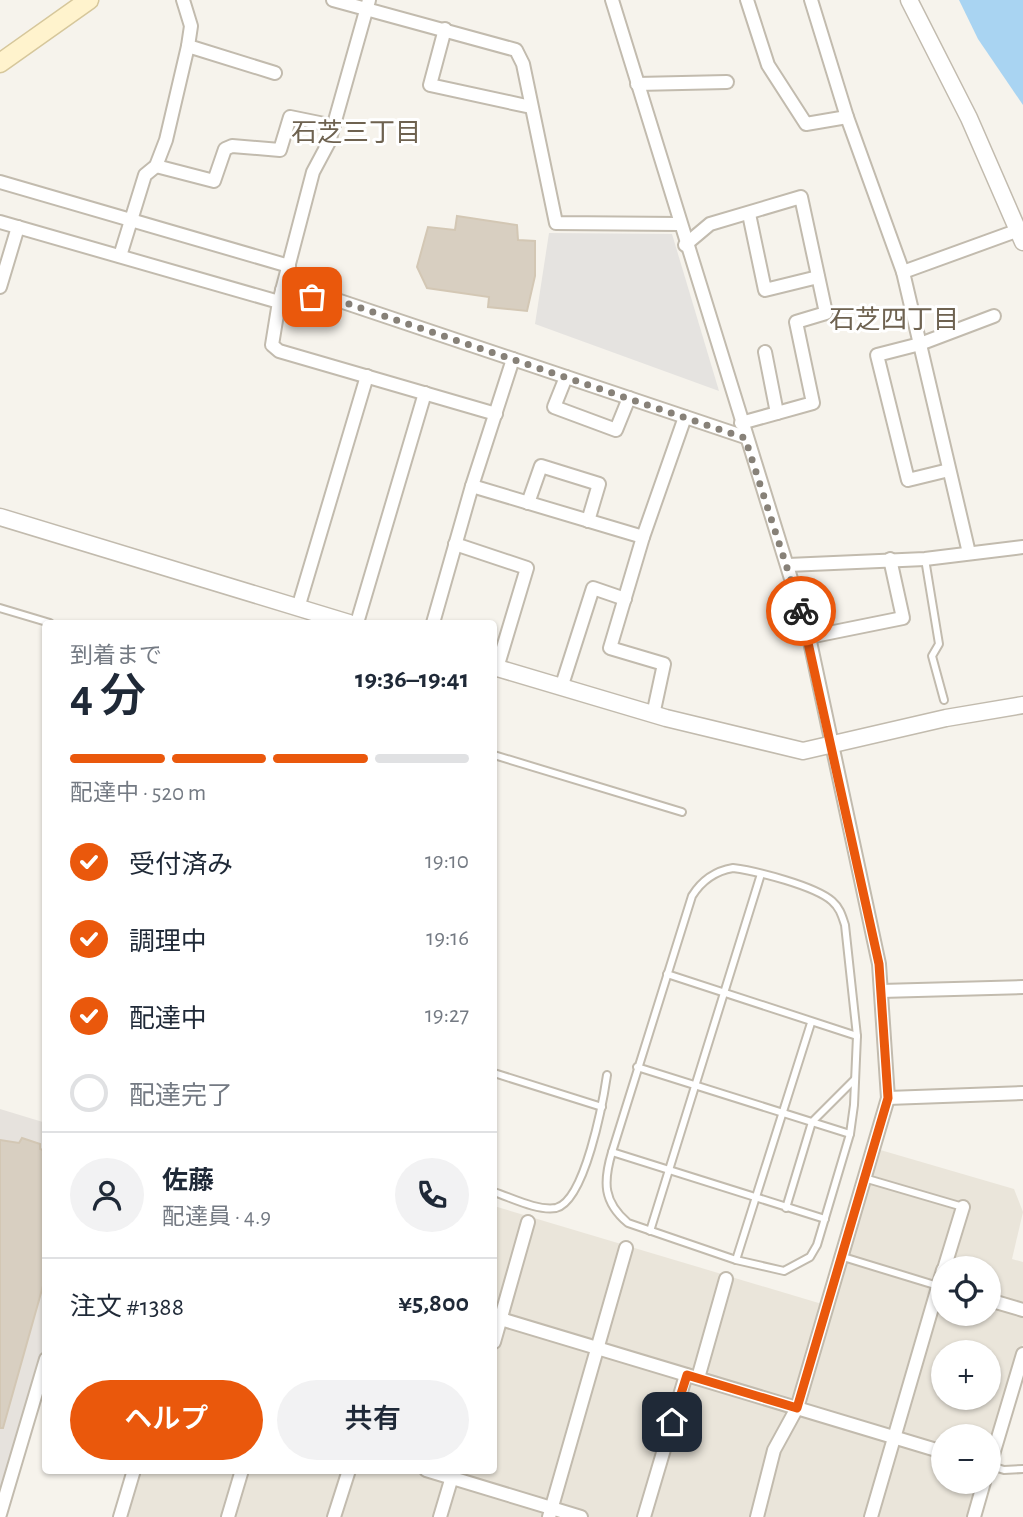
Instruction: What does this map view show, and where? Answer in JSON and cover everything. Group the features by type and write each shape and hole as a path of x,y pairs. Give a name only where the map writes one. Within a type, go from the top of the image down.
{"main road":[{"path":"0,63 89,0"}],"street":[{"path":"120,256 145,175 156,166 166,140 191,26 183,0"},
{"path":"333,0 367,4 516,50 523,64 556,223 679,224"},
{"path":"612,0 685,245 745,438 789,565 809,637 879,964 888,1098 797,1408 774,1450 757,1517"},
{"path":"747,0 768,65 806,124 847,117"},
{"path":"811,0 847,117 903,272 969,553"},
{"path":"903,272 1021,236 970,118 909,0"},
{"path":"367,4 334,126 313,172 281,296 272,345 279,351 496,414"},
{"path":"445,29 430,85 531,107"},
{"path":"188,46 275,73"},
{"path":"637,84 727,82"},
{"path":"156,166 215,181 225,149 232,145 280,150 290,117 334,126"},
{"path":"0,182 289,266"},
{"path":"685,245 710,224 800,197 826,313 796,322 813,403 741,423"},
{"path":"750,214 765,290 818,278"},
{"path":"0,222 120,256 281,296 337,300 745,438"},
{"path":"0,287 18,227"},
{"path":"949,470 908,480 877,355 920,344 994,316"},
{"path":"765,352 777,413"},
{"path":"434,620 472,486 513,359"},
{"path":"298,608 367,376"},
{"path":"565,377 554,407 617,430 629,398"},
{"path":"358,620 425,393"},
{"path":"653,715 664,664 610,648 643,537 685,417"},
{"path":"528,503 541,466 599,484 588,521"},
{"path":"472,486 643,537"},
{"path":"0,517 339,620"},
{"path":"455,544 527,568 497,661"},
{"path":"789,565 925,559 1022,549"},
{"path":"809,637 904,618 890,559"},
{"path":"561,688 593,588 625,599"},
{"path":"497,668 653,715 791,750 833,747 946,718 1023,705"},
{"path":"881,991 1023,987"},
{"path":"888,1098 1023,1093"},
{"path":"948,1256 963,1207"},
{"path":"528,1222 497,1318 931,1448"},
{"path":"550,1513 626,1248"},
{"path":"644,1517 726,1279"},
{"path":"1001,1304 1023,1310"},
{"path":"871,1517 931,1320"},
{"path":"1001,1426 1023,1354"},
{"path":"0,1514 42,1372"},
{"path":"120,1517 133,1474"},
{"path":"228,1517 241,1474"},
{"path":"334,1517 347,1474"},
{"path":"440,1517 453,1474 550,1513 582,1517"},
{"path":"974,1517 981,1494"}],"lane":[{"path":"925,559 939,644 932,656 944,700"},
{"path":"0,608 42,621"},
{"path":"497,756 682,812"},
{"path":"733,868 761,874 812,891 831,900 840,910 845,925 857,1037 850,1134 817,1245 810,1257 800,1265 784,1271 736,1260 628,1223 611,1205 605,1183 612,1152 667,974 692,896 704,880 723,869 733,868"},
{"path":"650,1231 761,874"},
{"path":"667,974 723,995 857,1037"},
{"path":"736,1260 811,1023"},
{"path":"637,1067 850,1134"},
{"path":"497,1074 602,1107"},
{"path":"497,1193 543,1208 563,1206 575,1194 602,1107 607,1075"},
{"path":"786,1208 812,1122 855,1079"},
{"path":"612,1152 825,1219"},
{"path":"863,1177 963,1207"},
{"path":"840,1256 931,1284"},
{"path":"1001,1469 1023,1469"}],"shaded area":[{"path":"549,233 672,234 719,391 535,324"},
{"path":"0,1109 42,1122 42,1358 0,1498"},
{"path":"877,1149 1014,1189 1023,1212 1012,1259 1023,1262 1023,1343 999,1424 931,1424 931,1494 978,1494 971,1517 125,1517 137,1474 497,1474 497,1207 822,1304"}],"water":[{"path":"959,0 1023,0 1023,105 978,39"}],"building":[{"path":"457,216 517,225 518,240 535,241 535,276 527,311 488,307 489,297 427,288 417,267 428,227 455,230"},
{"path":"22,1138 40,1144 42,1150 42,1289 3,1428 0,1428 0,1140 19,1143"}],"way so far":[{"path":"312,297 337,300 745,438 789,565 801,611"}],"district":[{"name":"石芝三丁目","path":"356,132"},
{"name":"石芝四丁目","path":"894,319"}],"route":[{"path":"672,1422 687,1375 797,1408 846,1233 888,1098 879,964 814,659 801,611"}]}
